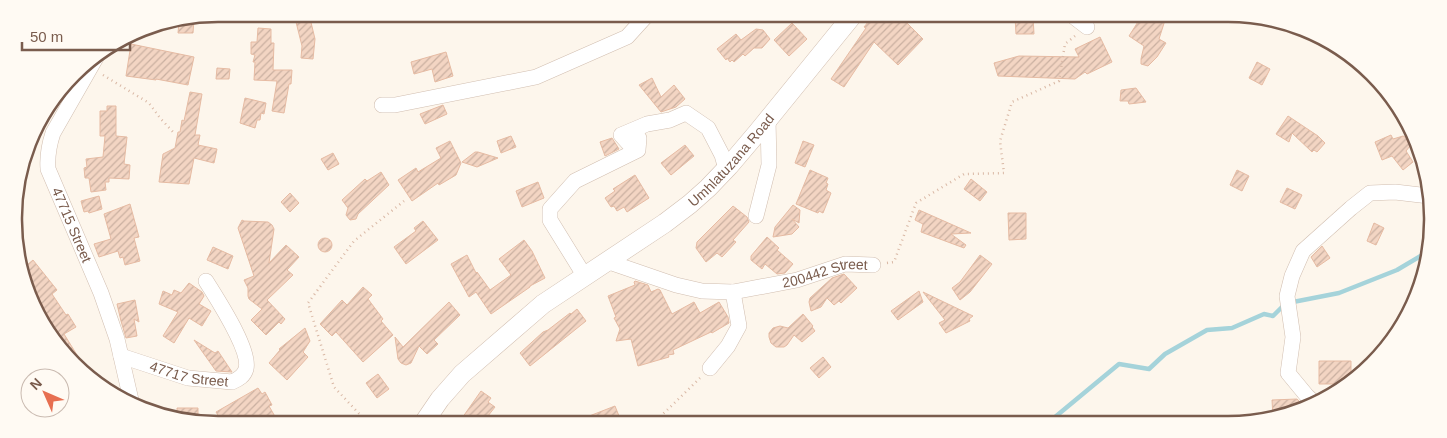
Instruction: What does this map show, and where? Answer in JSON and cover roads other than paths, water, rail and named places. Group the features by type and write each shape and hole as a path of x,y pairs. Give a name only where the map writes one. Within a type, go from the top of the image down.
{"street":[{"path":"382,105 395,105 536,77 627,37 641,22"},
{"name":"Umhlatuzana Road","path":"428,416 440,399 462,374 543,304 665,223 690,204 726,169 847,22"},
{"path":"1080,22 1087,27"},
{"name":"47715 Street","path":"89,71 53,133 47,159 48,169 101,294 117,339 130,394"},
{"path":"584,275 550,220 550,209 575,181 638,150 639,138 629,144 621,135 647,124 670,120 686,113 708,128 722,155 726,169"},
{"path":"756,216 769,165 768,119"},
{"path":"1309,398 1288,372 1293,337 1287,296 1292,276 1303,251 1370,193 1395,192 1423,195"},
{"name":"200442 Street","path":"606,261 676,285 702,291 733,292 797,280 845,264 873,265"},
{"name":"47717 Street","path":"121,356 188,378 232,382 239,379 246,368 246,359 234,326 206,281"},
{"path":"710,368 728,346 739,326 733,292"}],"waterway":[{"path":"1293,302 1339,293 1397,270 1421,256"},
{"path":"1056,416 1119,364 1149,369 1165,354 1207,330 1232,328 1264,314 1273,316 1282,307"}]}
